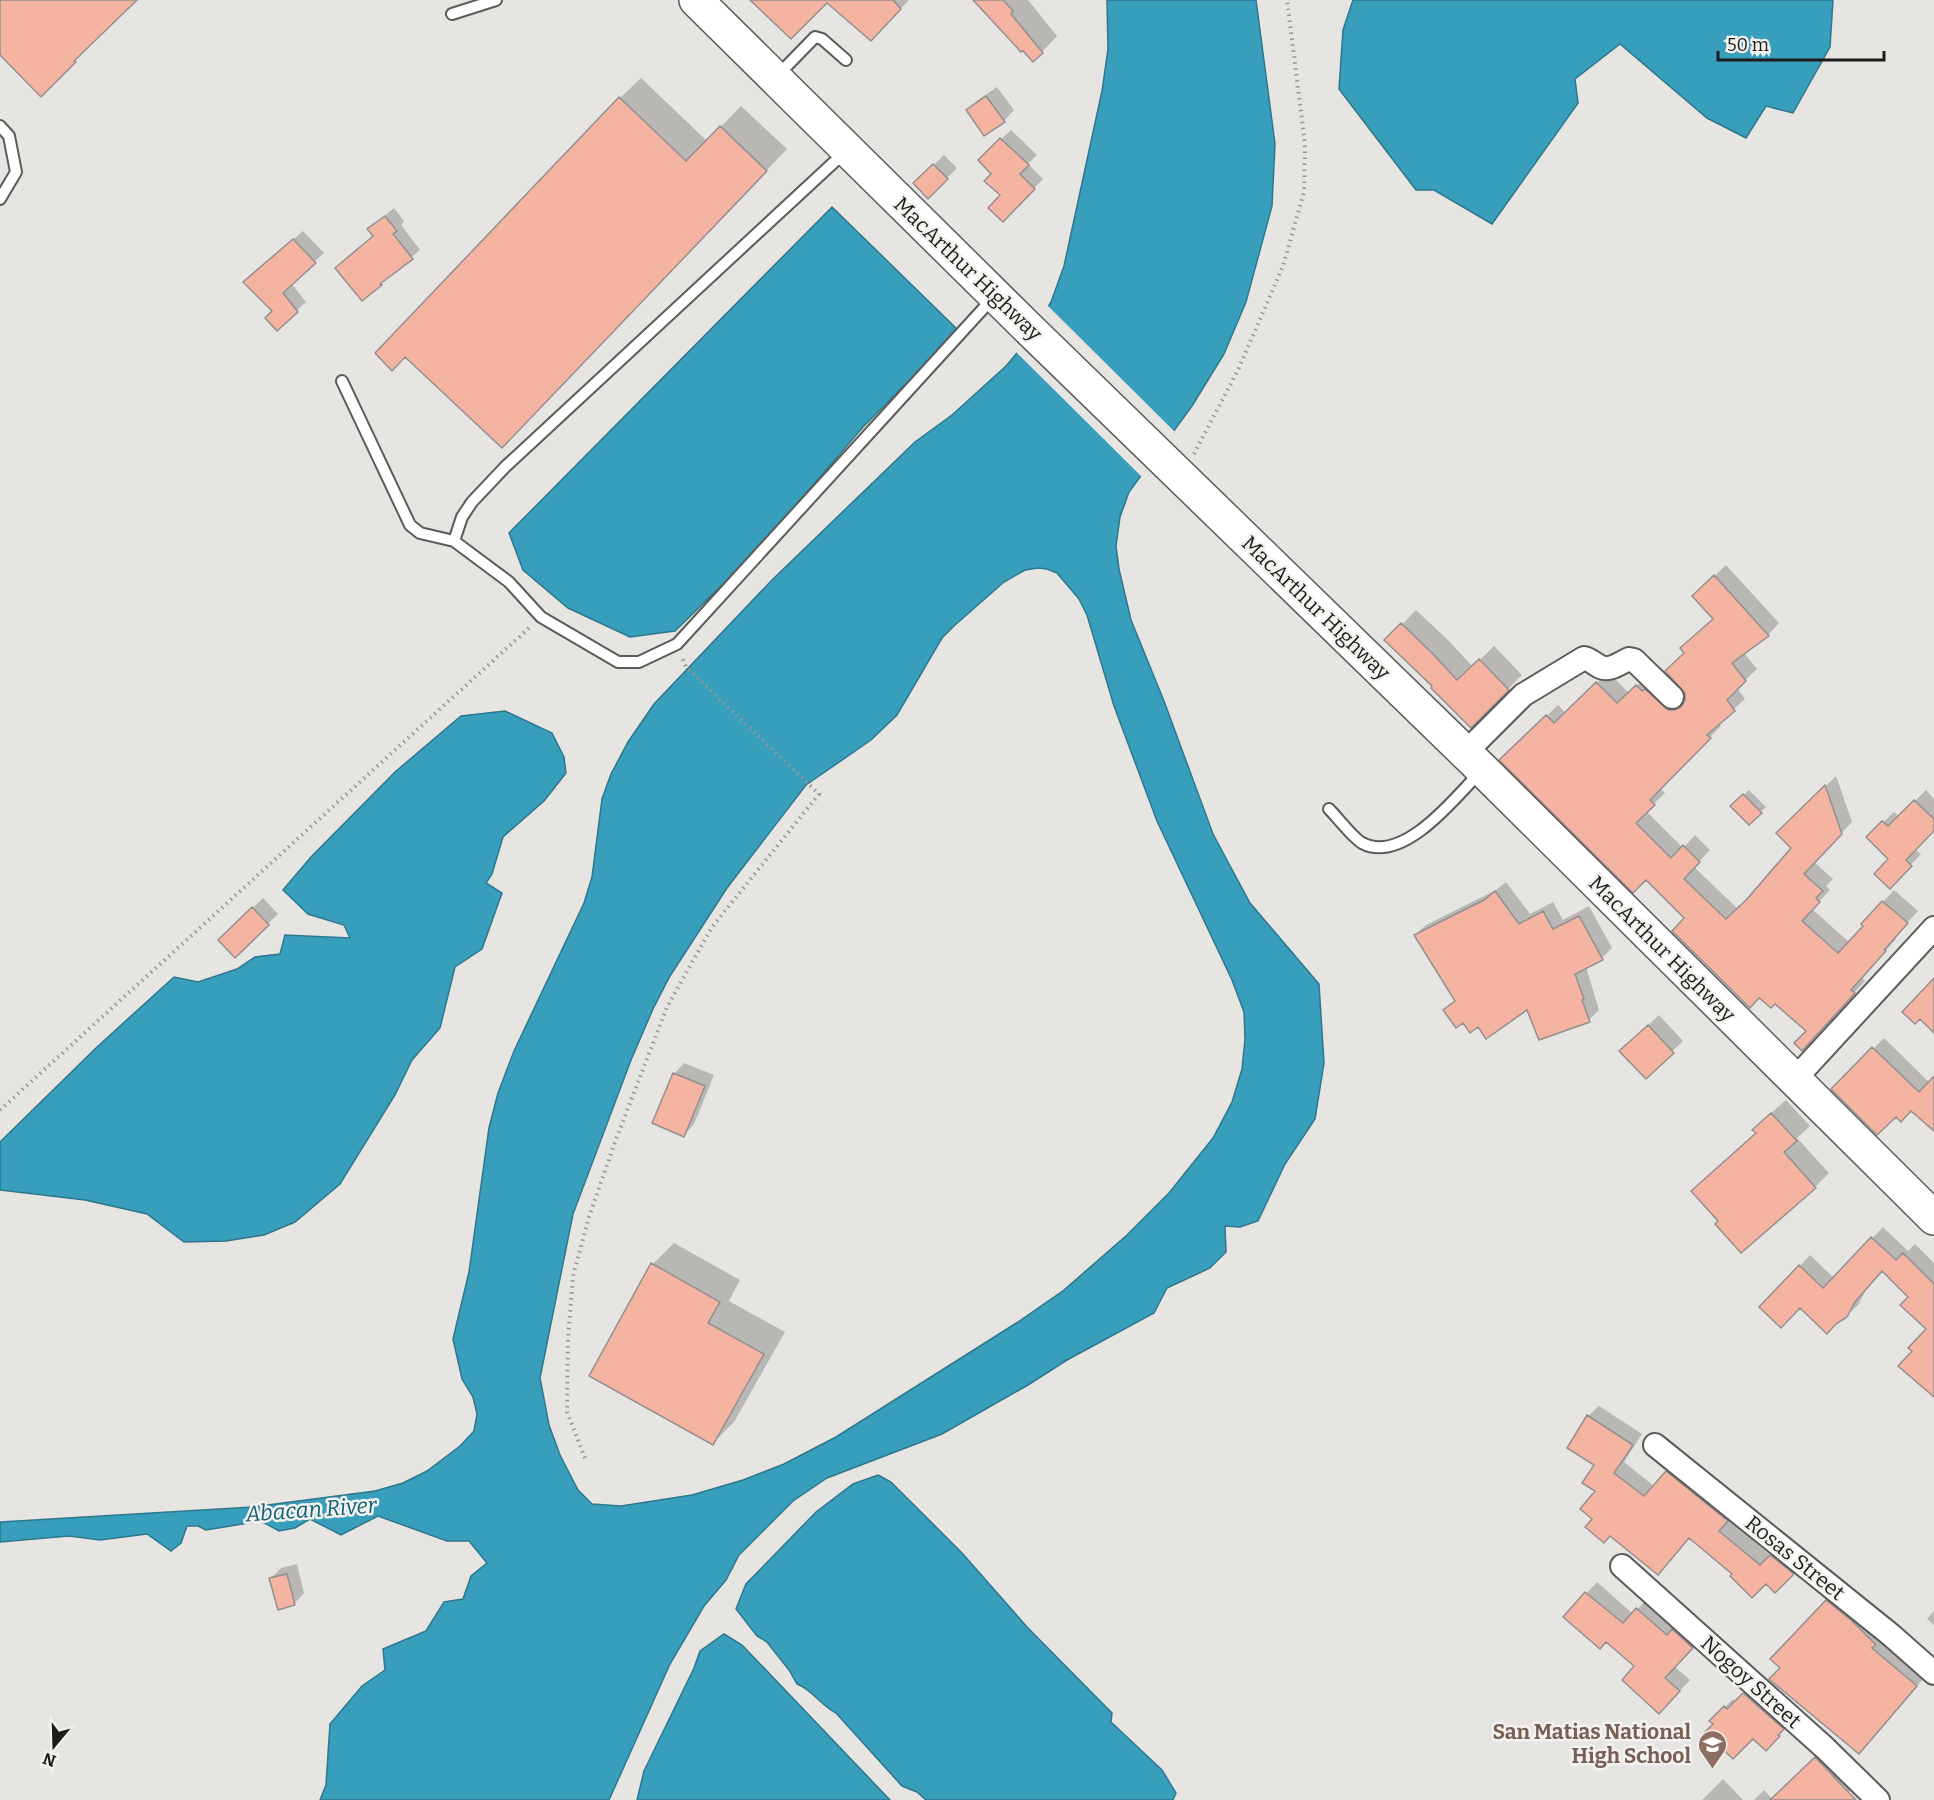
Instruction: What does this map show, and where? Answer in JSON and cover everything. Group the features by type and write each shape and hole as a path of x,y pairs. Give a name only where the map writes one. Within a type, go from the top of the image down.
{"highway":[{"name":"MacArthur Highway","path":"696,0 1026,326 1473,761 1934,1218"}],"street":[{"path":"1473,761 1523,695 1584,658 1588,658 1602,669 1609,669 1629,659 1634,660 1672,697"},
{"path":"1794,1080 1934,928"},
{"name":"Rosas Street","path":"1655,1445 1882,1628 1934,1673"},
{"name":"Nogoy Street","path":"1622,1566 1825,1748 1878,1800"}],"lane":[{"path":"452,14 496,0"},
{"path":"776,77 815,37 822,39 846,60"},
{"path":"0,126 9,136 16,172 0,199"},
{"path":"454,541 462,517 472,502 505,467 847,150"},
{"path":"342,381 411,525 420,533 454,541 509,582 542,617 618,662 639,662 677,644 996,295"},
{"path":"1329,809 1361,842 1376,847 1405,841 1433,821 1473,761"}],"path":[{"path":"1172,467 1238,370 1283,266 1304,192 1305,144 1287,0"},
{"path":"0,1110 542,617"},
{"path":"585,1458 567,1412 568,1338 573,1276 589,1217 615,1142 667,1007 712,927 819,794 686,667"}],"water":[{"name":"Abacan River","path":"1107,0 1256,0 1275,144 1272,206 1246,302 1224,354 1192,406 1129,492 1120,517 1116,546 1131,620 1164,701 1213,834 1250,903 1319,984 1324,1063 1315,1119 1285,1164 1258,1221 1240,1227 1225,1226 1226,1252 1210,1268 1167,1288 1154,1313 1067,1360 942,1434 827,1478 793,1501 739,1555 726,1580 704,1606 670,1664 609,1800 320,1800 326,1785 330,1724 362,1686 385,1670 383,1649 426,1631 444,1602 463,1599 471,1576 487,1563 469,1541 447,1541 378,1516 341,1535 310,1519 295,1528 279,1531 261,1521 206,1530 198,1526 187,1526 181,1543 171,1551 147,1534 100,1540 69,1536 0,1542 0,1522 253,1507 375,1491 403,1483 427,1471 460,1446 474,1431 477,1414 473,1397 462,1379 453,1339 469,1272 489,1128 498,1093 514,1051 584,903 592,877 602,799 611,774 628,742 654,704 772,580 915,442 952,415 1006,366 1031,336 1051,302 1064,266 1102,91 1108,49","holes":["1047,569 1057,573 1079,599 1087,615 1114,706 1157,821 1232,980 1244,1012 1245,1039 1242,1069 1232,1102 1213,1138 1169,1193 1127,1235 1064,1290 1018,1322 836,1437 784,1464 743,1480 692,1495 621,1506 592,1504 578,1490 560,1455 549,1425 540,1378 573,1214 631,1060 653,1009 670,976 727,888 806,785 871,740 897,715 942,638 955,625 1004,582 1025,570"]},
{"path":"1353,0 1833,0 1830,47 1793,113 1766,106 1746,138 1707,118 1620,44 1575,79 1578,103 1492,224 1434,190 1416,190 1339,89 1343,30"},
{"path":"832,207 959,331 863,427 753,555 675,631 630,637 568,608 523,570 509,533"},
{"path":"505,711 552,733 564,757 566,773 544,801 503,837 492,874 486,883 502,893 482,949 455,967 440,1028 412,1060 395,1095 340,1184 295,1222 264,1235 226,1241 184,1242 147,1214 85,1200 0,1190 0,1142 97,1047 174,977 198,982 237,969 255,957 280,954 285,935 350,938 344,925 308,914 283,890 311,857 395,772 461,716"},
{"path":"878,1475 891,1482 962,1553 1027,1627 1112,1713 1111,1722 1162,1770 1176,1793 1173,1800 926,1800 917,1792 902,1786 836,1713 797,1684 767,1642 757,1636 736,1609 746,1584 816,1512 853,1484"},
{"path":"724,1634 742,1645 890,1800 637,1800 644,1771 700,1651"}],"pier":[{"path":"1046,304 1176,433 1143,478 1015,351 1029,334"}],"building":[{"path":"0,0 137,0 74,61 76,62 41,97 0,55"},
{"path":"750,0 893,0 901,9 871,41 827,3 791,39"},
{"path":"973,0 1003,0 1013,11 1011,14 1043,53 1033,62"},
{"path":"986,96 1005,122 984,136 966,110"},
{"path":"619,97 686,161 720,126 767,171 502,448 405,357 392,371 375,353"},
{"path":"1000,138 1029,165 1020,174 1035,189 1003,222 988,208 1000,195 984,181 991,174 978,160"},
{"path":"933,164 948,179 928,199 913,183"},
{"path":"385,216 397,231 393,234 413,259 362,301 335,268 373,236 367,229"},
{"path":"293,239 316,263 283,293 298,312 277,331 265,318 272,311 243,282"},
{"path":"1714,575 1769,636 1732,663 1746,681 1727,700 1735,711 1707,735 1711,738 1650,800 1655,805 1636,823 1671,858 1683,845 1700,862 1684,879 1726,919 1747,899 1791,848 1776,833 1825,785 1842,834 1804,874 1823,891 1816,898 1820,902 1802,921 1838,953 1882,901 1908,923 1851,990 1855,993 1802,1051 1794,1043 1806,1031 1775,1004 1771,1008 1759,998 1750,1008 1672,931 1684,918 1646,880 1633,893 1499,760 1546,715 1554,723 1596,682 1617,703 1636,685 1642,691 1645,689 1668,710 1681,707 1685,700 1685,693 1665,671 1684,653 1680,648 1713,619 1692,596"},
{"path":"1401,623 1457,680 1479,659 1509,690 1471,728 1384,640"},
{"path":"1743,794 1762,813 1749,825 1730,806"},
{"path":"1914,800 1934,819 1934,831 1906,860 1912,866 1890,889 1874,874 1888,859 1866,837 1882,821 1888,826"},
{"path":"1495,891 1519,924 1543,911 1553,929 1579,916 1603,960 1575,974 1590,1022 1539,1040 1527,1010 1486,1039 1478,1027 1470,1033 1463,1023 1456,1028 1443,1010 1455,1001 1414,935 1484,900"},
{"path":"252,907 269,925 235,958 218,940"},
{"path":"1934,978 1934,1033 1920,1019 1915,1024 1902,1012"},
{"path":"1648,1025 1674,1053 1646,1079 1619,1051"},
{"path":"1872,1047 1919,1092 1934,1076 1934,1131 1911,1111 1901,1122 1896,1117 1877,1135 1831,1089"},
{"path":"673,1073 705,1086 684,1137 652,1123"},
{"path":"1771,1113 1797,1141 1784,1152 1816,1188 1741,1253 1715,1224 1718,1221 1691,1191 1756,1133 1752,1130"},
{"path":"1871,1237 1896,1260 1903,1253 1934,1284 1934,1397 1898,1366 1912,1351 1908,1348 1926,1329 1900,1305 1908,1297 1882,1271 1855,1302 1847,1317 1827,1334 1800,1308 1781,1328 1759,1307 1799,1265 1823,1288"},
{"path":"651,1263 720,1302 708,1323 764,1354 713,1445 589,1376"},
{"path":"1587,1415 1633,1445 1614,1473 1644,1496 1666,1471 1728,1521 1719,1531 1760,1565 1770,1555 1794,1574 1775,1593 1766,1584 1752,1598 1730,1576 1732,1574 1689,1538 1658,1575 1610,1536 1604,1543 1585,1527 1592,1519 1580,1509 1595,1491 1582,1483 1594,1465 1567,1448"},
{"path":"287,1574 295,1605 278,1610 269,1578"},
{"path":"1585,1592 1623,1623 1636,1608 1667,1635 1672,1629 1693,1648 1665,1678 1680,1691 1659,1714 1622,1680 1634,1666 1606,1642 1600,1649 1563,1617"},
{"path":"1826,1600 1851,1620 1876,1645 1872,1648 1917,1686 1859,1754 1769,1679 1780,1668 1770,1659"},
{"path":"1743,1693 1784,1729 1766,1751 1753,1739 1733,1759 1705,1732 1713,1724 1709,1721 1724,1706 1727,1709"},
{"path":"1815,1757 1856,1800 1770,1800"}],"place":[{"name":"San Matias National High School","path":"1712,1770"}]}
